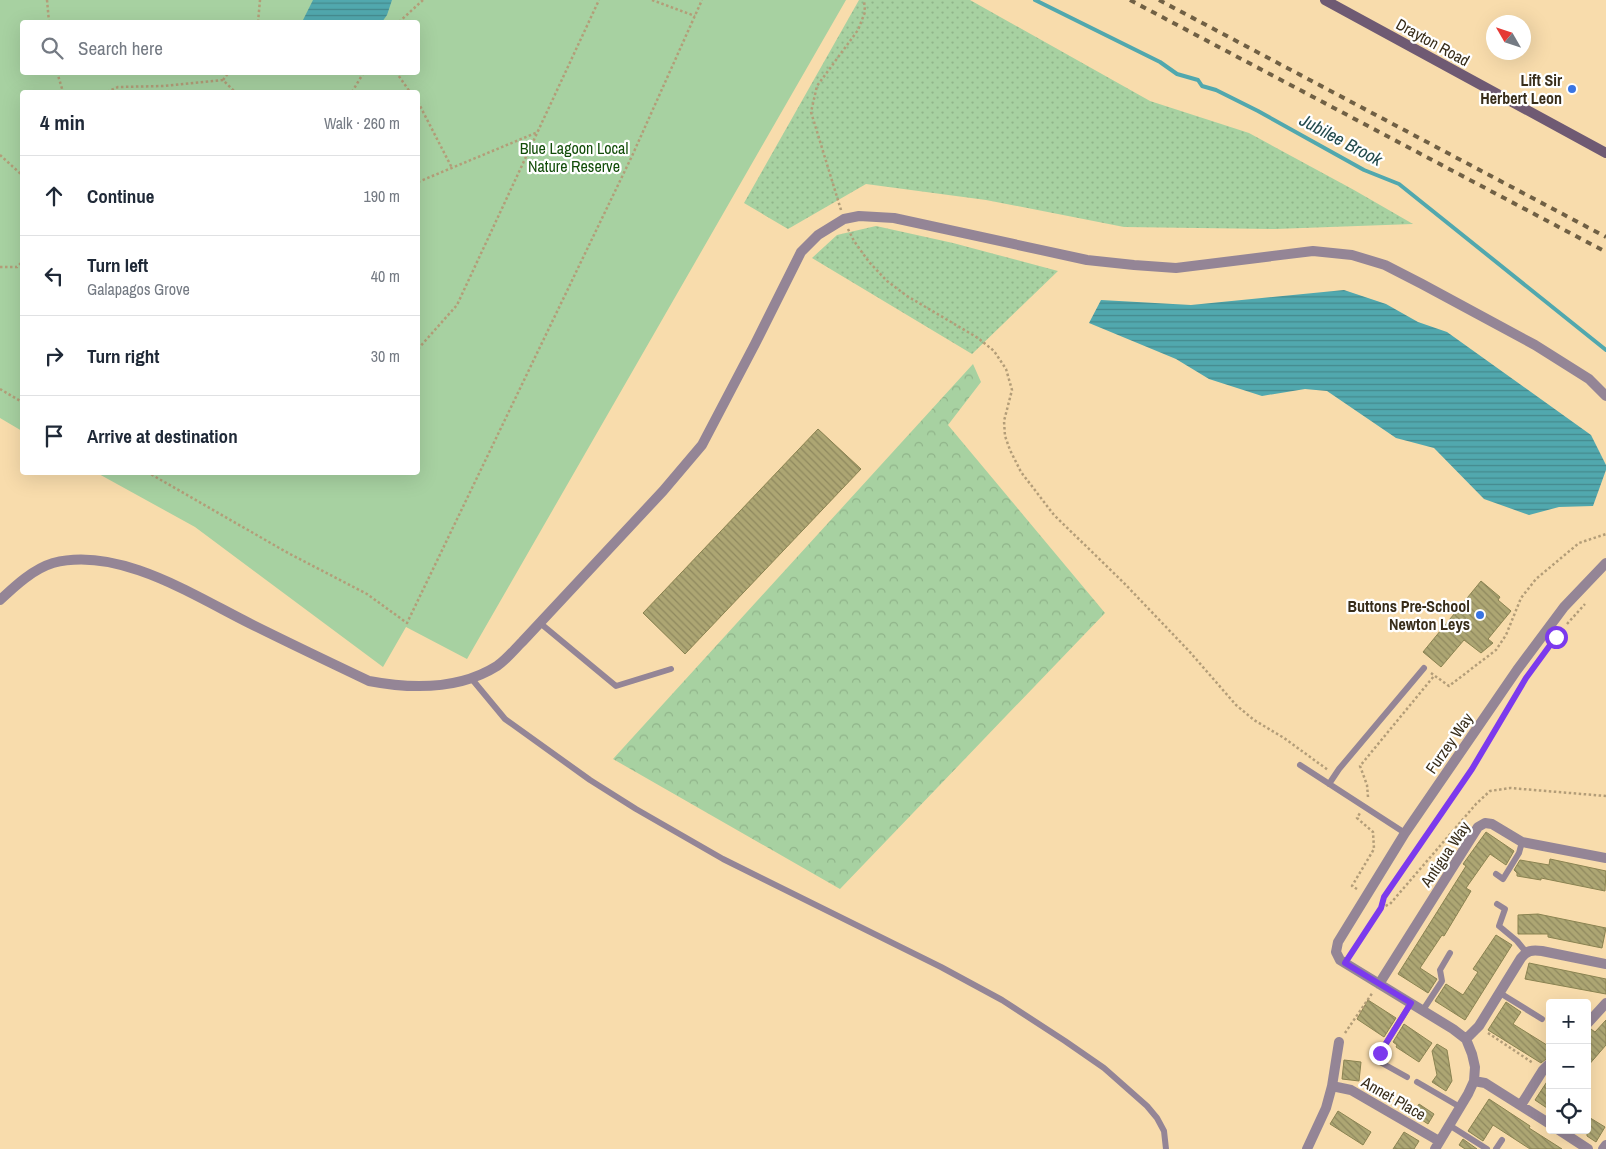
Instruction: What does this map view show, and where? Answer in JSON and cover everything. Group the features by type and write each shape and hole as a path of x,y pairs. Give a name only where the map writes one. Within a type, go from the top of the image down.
{"street":[{"name":"Drayton Road","path":"1325,0 1606,153"},
{"path":"0,600 25,578 52,564 77,559 115,563 156,577 369,681 397,686 446,685 477,677 498,665 540,623 663,491 702,445 801,252 818,235 844,219 860,216 894,218 1087,260 1134,266 1176,268 1313,251 1352,255 1384,265 1535,345 1589,379 1606,396"},
{"name":"Furzey Way","path":"1345,963 1340,960 1336,952 1344,931 1405,833 1523,662 1564,608 1606,564"},
{"name":"Antigua Way","path":"1379,984 1478,827 1485,823 1492,824 1522,842 1606,858"},
{"path":"1466,1039 1479,1026 1526,952 1533,950 1542,951 1606,964"},
{"path":"1345,963 1423,1010 1466,1039 1475,1067 1474,1080 1460,1108 1437,1145"},
{"path":"1591,1019 1606,1002"},
{"path":"1307,1149 1326,1108 1332,1086 1339,1042"},
{"path":"1521,1105 1546,1066"},
{"path":"1474,1080 1485,1083 1546,1121"},
{"name":"Annet Place","path":"1332,1086 1351,1090 1437,1145"},
{"path":"1566,1134 1588,1149"},
{"path":"1603,1149 1606,1146"}],"lane":[{"path":"540,623 616,686 671,669"},
{"path":"1329,784 1424,668"},
{"path":"471,678 505,719 590,780 636,809 730,863 941,967 1002,1000 1073,1046 1104,1068 1147,1106 1157,1118 1164,1131 1166,1149"},
{"path":"1300,765 1405,833"},
{"path":"1496,874 1503,879 1519,853 1522,842"},
{"path":"1497,904 1504,909 1499,926 1517,941 1526,952"},
{"path":"1423,1010 1442,981 1440,970 1450,953"},
{"path":"1500,993 1542,1019"},
{"path":"1407,1077 1380,1062 1380,1053 1411,1003"},
{"path":"1417,1082 1460,1108"},
{"path":"1450,1125 1487,1149"},
{"path":"1496,1149 1502,1140"}],"path":[{"path":"47,0 49,20"},
{"path":"258,20 260,0"},
{"path":"401,20 423,0"},
{"path":"420,347 456,305 599,0"},
{"path":"652,0 695,16"},
{"path":"152,475 288,553 367,594 407,622 632,156 702,0"},
{"path":"864,0 865,12 858,30 817,86 811,112 844,219 854,241 869,262 887,281 915,301 986,343 994,352 1006,369 1012,390 1004,421 1005,436 1010,450 1021,472 1054,515 1104,562 1189,651 1236,705 1254,720 1284,738 1335,775"},
{"path":"58,75 62,90"},
{"path":"111,90 118,87 164,86 223,80 227,75"},
{"path":"353,90 362,75"},
{"path":"398,75 409,90"},
{"path":"223,80 233,90"},
{"path":"420,106 452,168"},
{"path":"420,181 538,132"},
{"path":"0,155 20,173"},
{"path":"0,267 17,267 20,264"},
{"path":"0,389 20,401"},
{"path":"1424,668 1449,686 1496,650 1506,635 1521,598 1536,579 1579,542 1606,534"},
{"path":"1562,631 1590,598"},
{"path":"1360,793 1368,799 1367,785 1360,766 1434,676"},
{"path":"1345,963 1381,908 1384,897 1472,769 1526,678"},
{"path":"1364,806 1357,818 1373,832 1374,848 1352,886 1363,894 1374,890 1384,897"},
{"path":"1339,1042 1379,984"},
{"path":"1479,1026 1546,1066"}],"green space":[{"name":"Blue Lagoon Local Nature Reserve","path":"0,0 846,0 467,659 406,627 383,667 195,527 101,475 420,475 420,90 20,90 20,430 0,418"},
{"path":"859,0 970,0 1150,101 1249,133 1413,224 1275,229 1124,227 986,200 866,184 788,229 744,203"},
{"path":"876,226 953,243 1058,271 972,354 812,258 837,235"},
{"path":"973,364 981,382 948,425 1105,613 840,889 613,759"}],"water":[{"path":"313,0 392,0 383,20 303,20"},
{"path":"1344,290 1386,304 1418,322 1447,332 1591,435 1606,465 1606,470 1593,506 1559,507 1529,515 1484,499 1434,448 1396,438 1327,391 1305,389 1262,396 1209,379 1176,359 1089,323 1101,300 1191,305"}],"building":[{"path":"818,429 861,469 685,654 643,613"},
{"path":"1481,581 1500,597 1498,600 1511,611 1488,639 1493,643 1481,653 1464,640 1441,667 1423,652"},
{"path":"1486,832 1514,851 1506,865 1490,854 1466,888 1471,891 1444,936 1442,935 1420,968 1437,979 1428,993 1398,974 1466,866 1463,864"},
{"path":"1550,859 1606,871 1605,891 1541,878 1541,880 1517,876 1514,870 1520,860 1549,865"},
{"path":"1538,914 1606,928 1602,948 1548,937 1548,934 1518,934 1518,915"},
{"path":"1496,935 1512,945 1465,1020 1435,1001 1446,984 1463,995 1478,972 1473,969"},
{"path":"1529,963 1606,979 1606,994 1525,979"},
{"path":"1368,1000 1396,1018 1384,1037 1357,1019"},
{"path":"1506,1002 1521,1012 1513,1024 1546,1045 1546,1059 1541,1063 1488,1030"},
{"path":"1606,1020 1606,1045 1591,1062 1591,1029 1595,1032"},
{"path":"1404,1024 1432,1043 1419,1062 1396,1047 1397,1045 1393,1042"},
{"path":"1437,1044 1447,1050 1452,1081 1446,1091 1432,1082 1437,1075 1432,1051"},
{"path":"1344,1060 1361,1062 1359,1081 1342,1079"},
{"path":"1546,1083 1546,1107 1535,1100"},
{"path":"1489,1099 1562,1149 1530,1149 1493,1125 1483,1141 1468,1131"},
{"path":"1419,1104 1434,1114 1428,1124 1413,1114"},
{"path":"1338,1111 1371,1132 1363,1145 1330,1124"},
{"path":"1591,1118 1605,1127 1596,1142 1587,1134 1591,1134"},
{"path":"1404,1132 1419,1141 1414,1149 1393,1149"},
{"path":"1463,1139 1477,1149 1465,1149 1459,1145"}],"waterway":[{"name":"Jubilee Brook","path":"1035,0 1160,62 1177,74 1198,80 1202,86 1216,90 1258,111 1364,170 1399,184 1606,350"}],"railway":[{"path":"1130,0 1606,252"},
{"path":"1159,0 1606,237"}],"place":[{"name":"Lift Sir Herbert Leon","path":"1572,89"},
{"name":"Buttons Pre-School Newton Leys","path":"1480,615"}],"route":[{"path":"1380,1053 1411,1003 1345,963 1381,908 1384,897 1472,769 1526,678 1556,637"}]}
